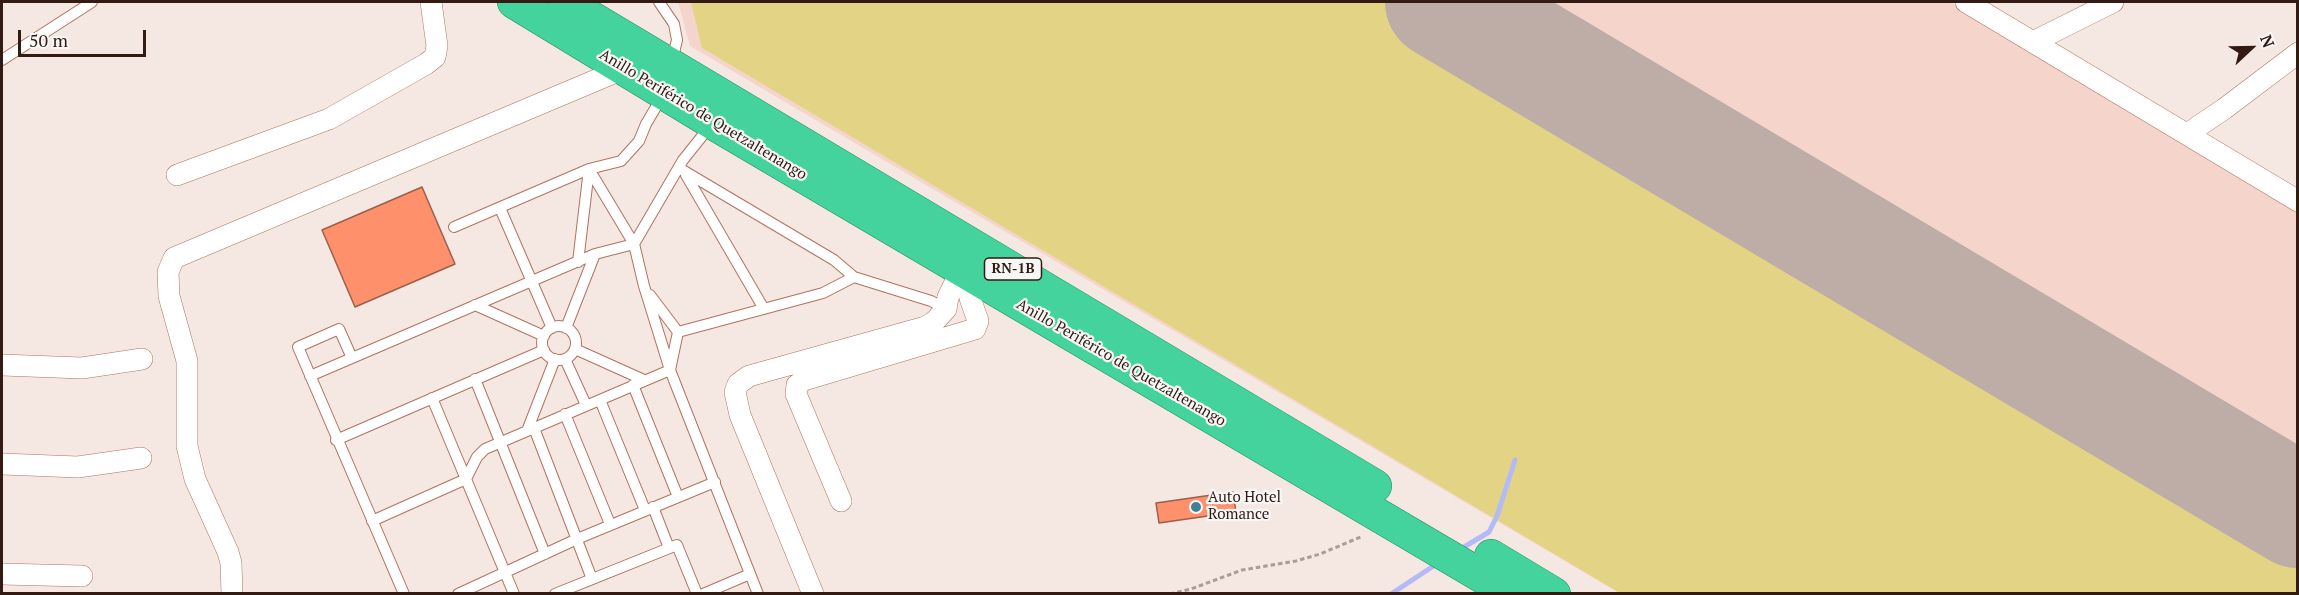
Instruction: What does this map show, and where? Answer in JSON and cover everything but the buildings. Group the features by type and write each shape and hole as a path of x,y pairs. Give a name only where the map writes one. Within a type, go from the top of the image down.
{"highway":[{"name":"Anillo Periférico de Quetzaltenango","path":"514,2 625,68 667,78 713,123 1388,520 1554,594"},
{"name":"Anillo Periférico de Quetzaltenango","path":"565,2 667,78 1463,552 1512,594"}],"street":[{"path":"177,175 329,119 426,64 435,57 437,46 431,2"},
{"path":"1966,2 2298,201"},
{"path":"2033,42 2113,2"},
{"path":"2187,134 2298,53"},
{"path":"232,594 231,564 228,552 195,479 187,446 187,361 169,296 168,272 174,258 625,68"},
{"path":"813,594 740,414 735,392 738,384 749,376 915,331 934,322 946,309 948,297 971,275"},
{"path":"841,501 796,394 797,385 804,380 975,329 978,321 970,298 971,275"},
{"path":"2,365 72,368 142,359"},
{"path":"2,464 78,467 141,458"},
{"path":"2,574 82,576"}],"lane":[{"path":"2,60 92,2"},
{"path":"454,226 589,169 621,161 639,141 667,78 677,40 671,19 659,2"},
{"path":"310,376 596,254 634,244 682,170 683,160 713,123"},
{"path":"589,169 634,244 644,286 670,370 758,594"},
{"path":"578,262 589,169"},
{"path":"682,170 834,260 854,277 931,301 946,309"},
{"path":"682,170 764,309"},
{"path":"500,208 552,328"},
{"path":"566,328 596,254"},
{"path":"678,332 823,293 854,277"},
{"path":"644,286 678,332 670,370"},
{"path":"476,305 544,336"},
{"path":"544,350 544,336 552,328 562,326 573,334 575,349"},
{"path":"352,358 339,329 298,347 404,594"},
{"path":"575,349 560,359 530,429 592,579"},
{"path":"575,349 638,382 678,496"},
{"path":"544,350 560,359 586,405"},
{"path":"336,440 544,350"},
{"path":"372,521 466,479 479,454 500,442 670,370"},
{"path":"475,379 545,554"},
{"path":"432,398 514,594"},
{"path":"600,400 669,548"},
{"path":"565,414 610,524"},
{"path":"458,594 577,538 715,482"},
{"path":"555,594 677,545 697,594"},
{"path":"703,594 750,574"}],"path":[{"path":"1170,594 1191,589 1242,570 1296,561 1320,554 1365,535 1388,520"}],"shaded area":[{"path":"678,2 1950,2 2297,211 2297,593 1619,593 690,46"},
{"path":"691,2 1389,2 2297,544 2297,593 1620,593 702,48"}],"waterway":[{"path":"1459,550 1489,532 1497,516 1515,460"},
{"path":"1391,594 1438,563"}],"runway":[{"path":"1442,2 2298,511"}],"place":[{"name":"Auto Hotel Romance","path":"1196,507"}]}
